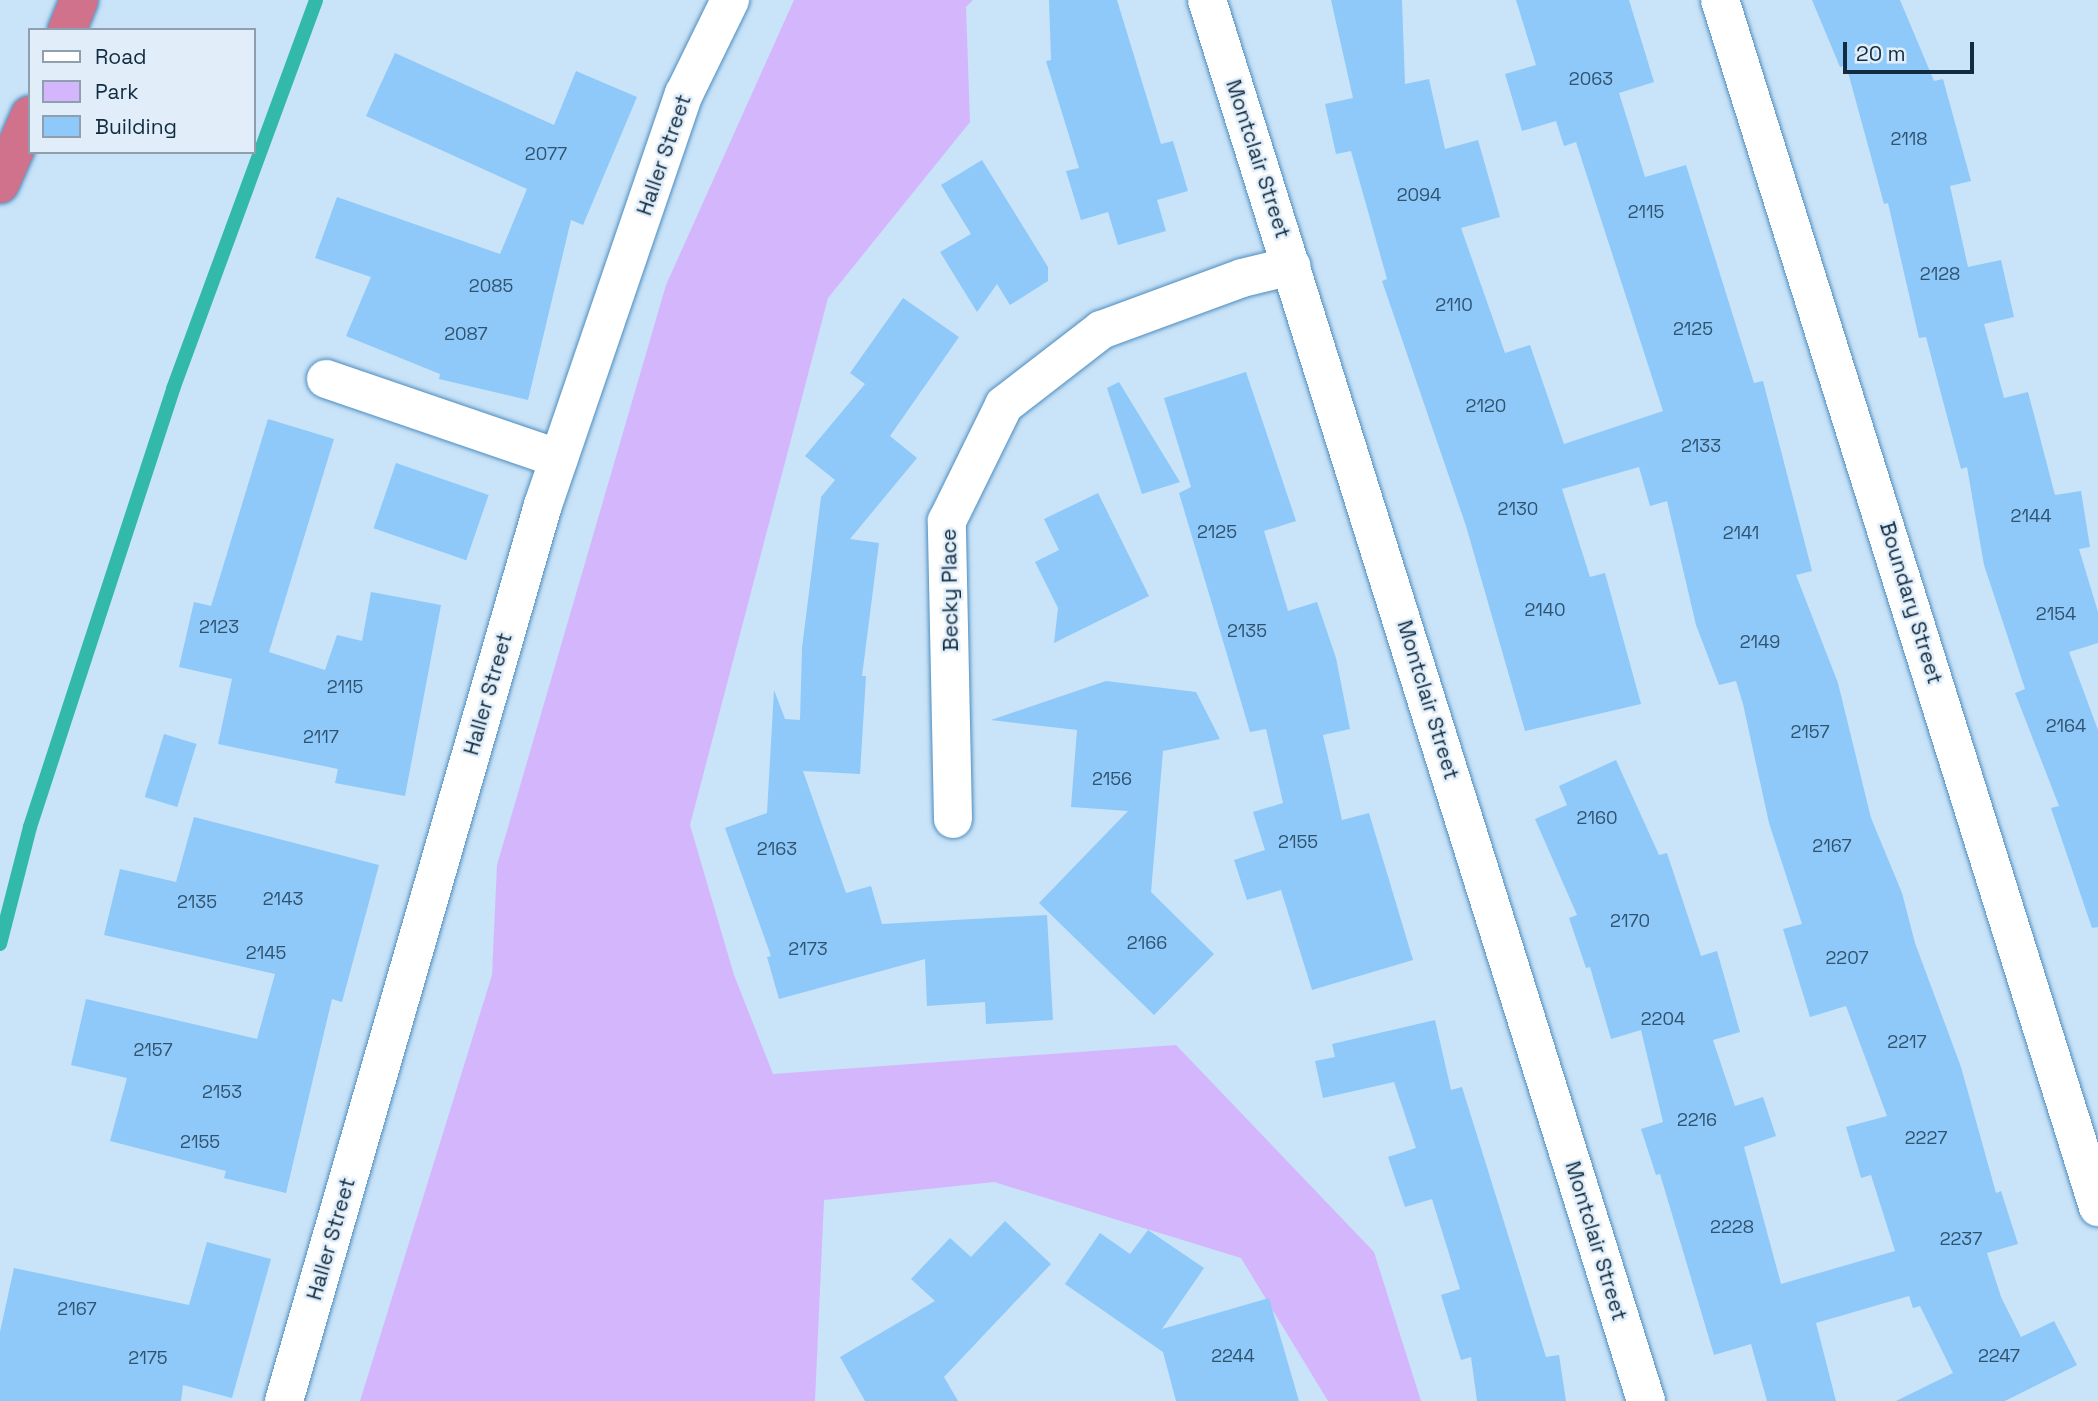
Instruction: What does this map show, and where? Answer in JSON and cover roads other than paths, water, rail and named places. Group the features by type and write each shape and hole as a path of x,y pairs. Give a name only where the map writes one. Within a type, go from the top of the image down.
{"highway":[{"path":"68,28 79,0"},
{"path":"0,184 28,120"}],"street":[{"name":"Haller Street","path":"284,1401 559,459 684,94 730,0"},
{"name":"Montclair Street","path":"1207,0 1646,1401"},
{"name":"Boundary Street","path":"1720,0 2098,1207"},
{"name":"Becky Place","path":"954,819 947,521 1004,405 1101,330 1242,278 1292,266"},
{"path":"326,379 559,459"}],"waterway":[{"path":"0,944 30,827 173,389 316,0"}]}
